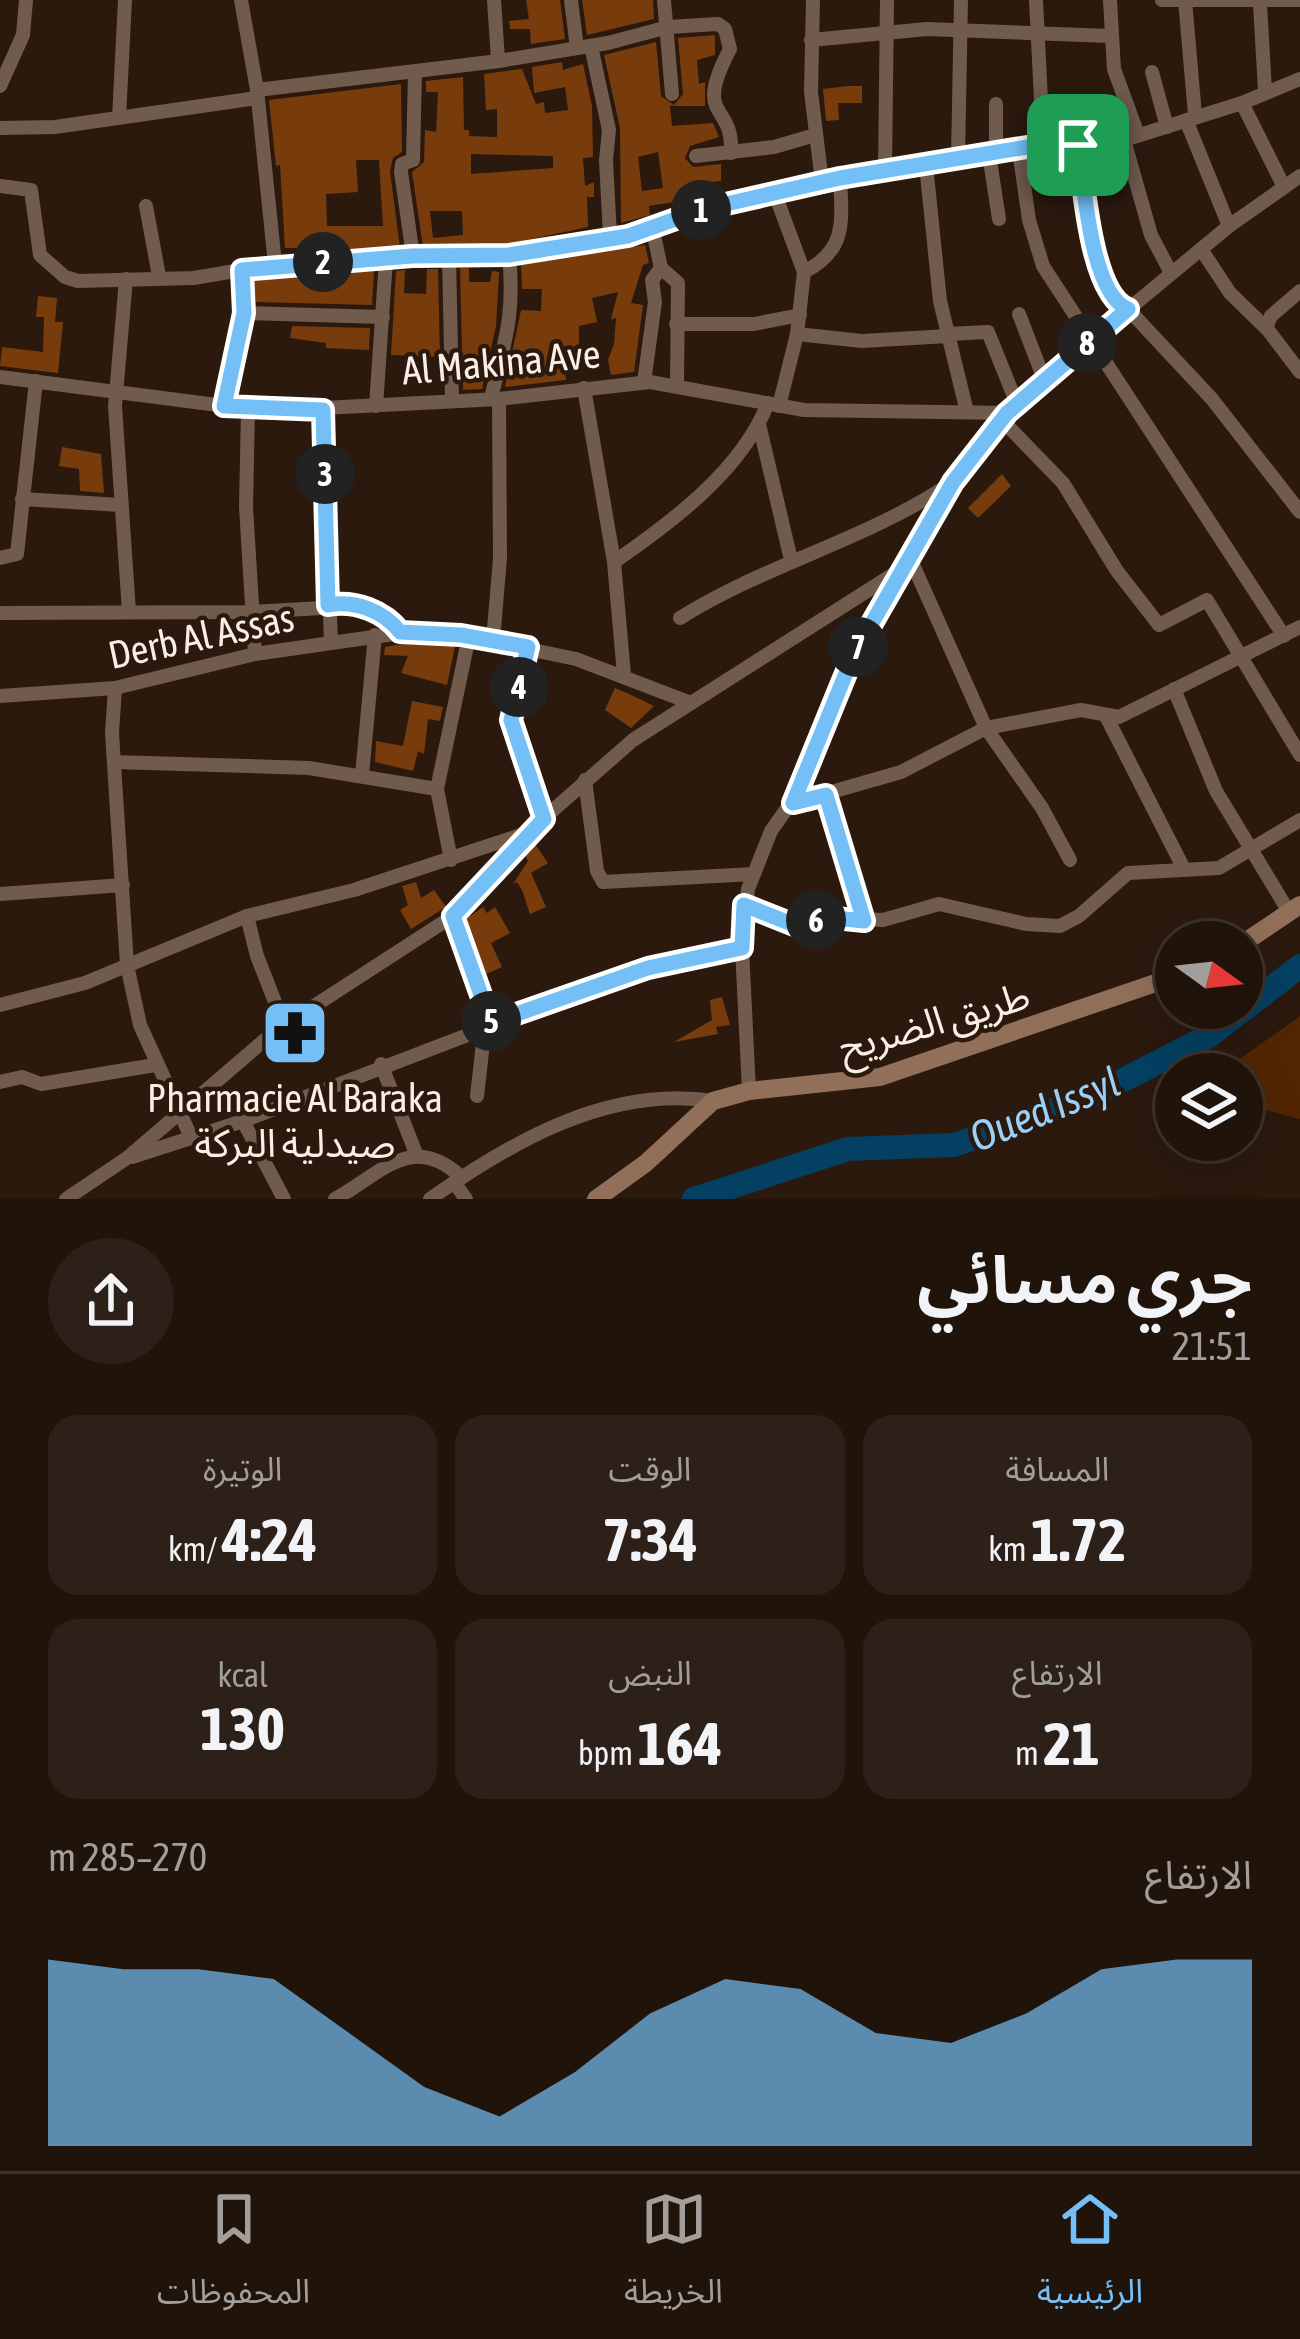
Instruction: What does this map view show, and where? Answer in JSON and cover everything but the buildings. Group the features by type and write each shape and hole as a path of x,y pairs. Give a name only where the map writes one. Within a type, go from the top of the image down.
{"street":[{"path":"0,86 22,34 26,0"},
{"path":"118,118 125,0"},
{"path":"241,0 257,94 275,264"},
{"path":"494,0 498,60"},
{"path":"571,0 609,130 610,236"},
{"path":"664,0 672,94"},
{"path":"885,172 887,0"},
{"path":"958,158 961,0"},
{"path":"1036,0 1041,100 1026,148 1026,206 1043,266 1284,636"},
{"path":"1110,0 1114,69 1151,235 1171,273"},
{"path":"1162,0 1300,1"},
{"path":"816,1 811,40 822,182"},
{"path":"1185,1 1191,117 1229,226"},
{"path":"1260,4 1265,91"},
{"path":"0,128 118,118 584,47 668,26 718,24 724,29 729,52 715,75 712,100 732,142 731,153"},
{"path":"811,40 962,29 1110,35"},
{"path":"412,256 400,188 402,164 413,160 416,72"},
{"path":"1152,72 1167,128"},
{"path":"0,186 26,188 34,194 40,255 70,280 194,278 275,264 509,255 628,236 840,178 1026,148 1131,137 1242,103 1300,79"},
{"path":"1242,103 1284,187"},
{"path":"996,104 993,154 999,219"},
{"path":"696,156 815,135"},
{"path":"1078,145 1097,262 1114,301 1128,309 1212,399 1300,512"},
{"path":"926,165 933,255 967,412"},
{"path":"749,1091 742,948 744,905 754,874 771,831 793,803 853,656 953,482 1009,412 1044,380 1229,226 1300,176"},
{"path":"803,272 834,252 841,222 840,178"},
{"path":"614,562 700,493 773,404 796,334 803,272 775,194"},
{"path":"146,206 160,276"},
{"path":"652,226 661,268 678,283 677,385"},
{"path":"1202,249 1230,293 1266,328 1300,372"},
{"path":"493,641 500,558 495,398 509,340 513,291 509,255"},
{"path":"449,256 452,399"},
{"path":"376,406 386,259"},
{"path":"644,382 655,302 652,280 661,268"},
{"path":"224,406 244,313 242,270"},
{"path":"126,279 116,391 129,612"},
{"path":"1266,328 1271,316 1300,291"},
{"path":"244,313 382,317"},
{"path":"1018,314 1044,380"},
{"path":"676,323 754,324 800,315"},
{"path":"796,334 881,342 988,332 1009,412 1063,483 1117,571 1156,623 1165,625 1205,599 1300,755"},
{"name":"Al Makina Ave","path":"0,376 248,409 323,410 644,382 830,412 1009,412"},
{"path":"0,558 17,554 36,381"},
{"path":"584,388 614,562 624,675"},
{"path":"248,409 250,613 255,654"},
{"path":"323,410 331,643"},
{"path":"760,424 791,560"},
{"path":"680,618 791,560 897,519 953,482"},
{"path":"22,499 122,505"},
{"path":"66,1199 91,1192 177,1111 284,1024 453,916 530,832 633,740 907,563"},
{"path":"907,563 986,728 1042,808 1070,860"},
{"path":"0,613 250,613 340,604 383,614 400,632"},
{"path":"793,803 901,772 986,728 1081,710 1107,718 1300,627"},
{"name":"Derb Al Assas","path":"0,695 115,688 255,654 400,632 469,636 528,647 624,675 691,704"},
{"path":"362,775 375,635"},
{"path":"451,860 437,789 469,636"},
{"path":"528,647 511,720 544,819"},
{"path":"115,688 114,762 127,965 155,1065 191,1137"},
{"path":"1174,689 1216,790 1294,908 1263,929"},
{"path":"1107,718 1184,869"},
{"path":"114,762 272,765 437,789"},
{"path":"585,780 597,871 603,882 754,874"},
{"path":"826,795 864,921"},
{"path":"744,905 797,926 826,917 864,921 939,904 1026,924 1060,926 1079,916 1127,873 1219,868 1300,820"},
{"path":"0,1005 85,983 247,916 451,860 530,832"},
{"path":"0,894 123,885"},
{"path":"247,916 256,956 284,1024"},
{"path":"453,916 488,1024 477,1096"},
{"path":"127,1159 648,968 742,948"},
{"name":"طريق الضريح","path":"596,1199 646,1163 713,1101 749,1091 880,1078 1155,983"},
{"path":"381,1064 417,1156"},
{"path":"0,1082 22,1077 41,1084 155,1065"},
{"path":"430,1199 476,1165 592,1111 680,1097 713,1101"},
{"path":"243,1120 284,1199"},
{"path":"335,1199 379,1171 417,1156 434,1156 457,1179 466,1199"}],"shaded area":[{"path":"1300,1016 1300,1119 1263,1109 1263,1053 1248,1053"}],"waterway":[{"name":"Oued Issyl","path":"694,1199 848,1149 954,1145 1094,1095 1209,1036 1300,966"}],"place":[{"name":"Pharmacie Al Baraka صيدلية البركة","path":"295,1033"}],"route":[{"path":"1078,145 1097,262 1114,301 1128,309 1007,413 953,482 853,656 793,803 826,795 864,921 826,917 797,926 744,905 742,948 648,968 491,1023 453,916 544,819 511,720 528,647 461,635 400,632 383,614 328,605 323,410 224,406 244,313 242,270 412,256 509,255 628,236 671,218 840,178 1033,146 1078,145"}]}
